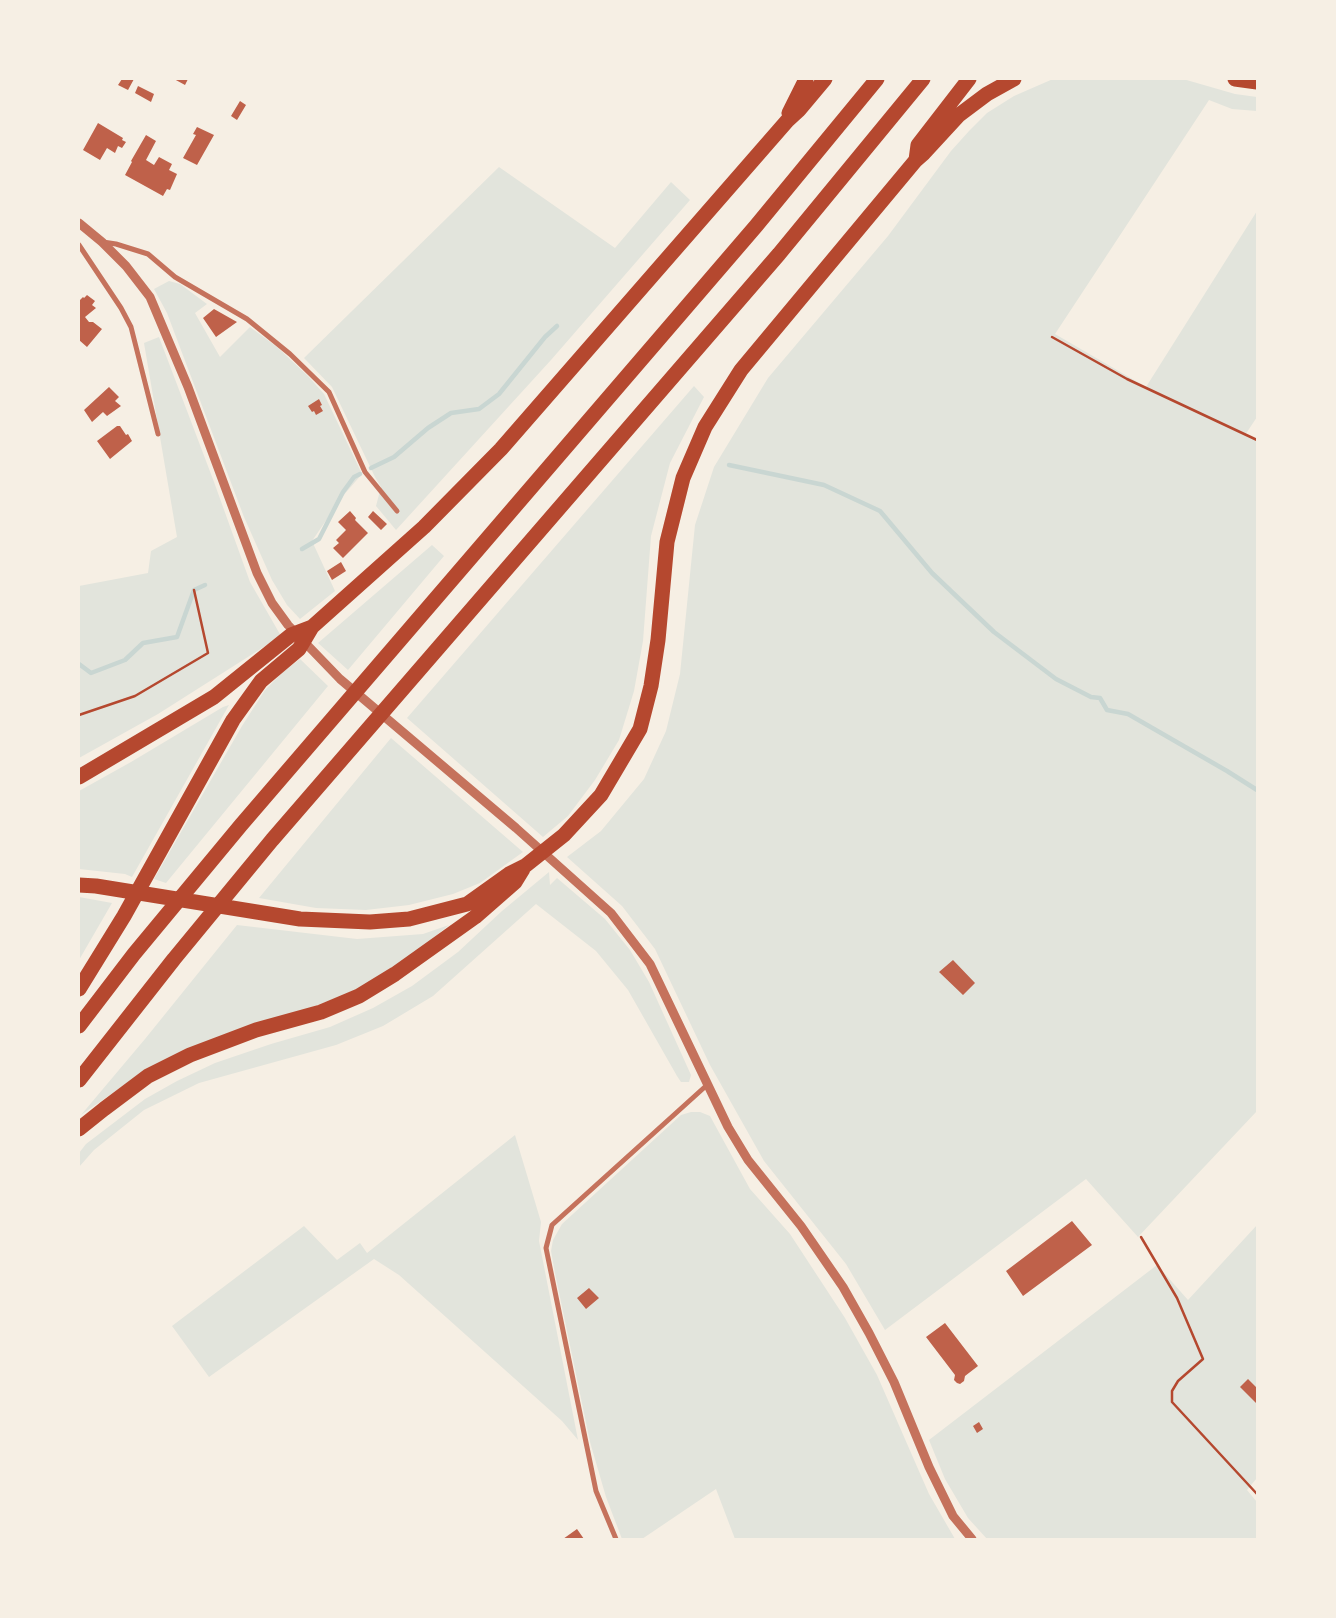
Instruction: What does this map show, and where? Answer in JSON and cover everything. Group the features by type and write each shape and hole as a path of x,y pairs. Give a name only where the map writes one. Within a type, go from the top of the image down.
{"highway":[{"path":"787,121 806,79"},
{"path":"79,989 124,916 233,720 261,681 299,648 312,627 424,527 501,449 825,79"},
{"path":"79,1026 134,954 241,825 750,234 877,79"},
{"path":"79,1080 174,959 272,840 779,254 923,79"},
{"path":"916,160 918,145 969,79"},
{"path":"79,885 96,886 300,919 370,922 409,919 467,904 509,874 526,866 564,836 601,795 640,729 651,686 658,640 667,542 683,478 705,427 741,370 916,160 959,115 987,94 1014,79"},
{"path":"1235,79 1257,82"},
{"path":"79,777 214,697 291,635 312,627"},
{"path":"79,1129 148,1076 190,1056 256,1030 321,1012 359,996 395,974 475,917 515,882 526,866"}],"street":[{"path":"79,223 102,242 126,266 150,297 188,387 257,573 272,603 288,625 309,649 340,679 516,828 611,913 650,964 728,1127 748,1160 801,1226 843,1287 894,1382 929,1467 953,1516 972,1539"},
{"path":"102,242 116,244 148,254 175,277 247,319 290,354 329,392 365,472 397,511"},
{"path":"79,245 121,308 131,327 158,434"},
{"path":"616,1539 596,1491 546,1248 552,1225 707,1085"}],"path":[{"path":"1052,337 1127,380 1257,440"},
{"path":"79,715 135,696 208,653 194,590"},
{"path":"1141,1237 1177,1298 1203,1358 1178,1381 1172,1391 1172,1402 1257,1494"}],"shaded area":[{"path":"1053,79 1183,79 1235,94 1257,97 1257,111 1232,109 1209,100 1055,334 1146,387 1257,211 1257,417 1245,435 1257,440 1257,1111 1138,1237 1086,1179 885,1330 846,1264 764,1161 710,1065 655,949 622,906 567,857 601,831 644,779 666,731 680,674 695,525 714,467 768,378 888,236 951,151 969,131 987,113 1014,96"},
{"path":"499,167 615,248 671,182 690,200 551,360 396,530 376,506 381,487 332,387 304,358"},
{"path":"169,281 180,284 207,304 195,313 220,357 250,327 277,347 308,376 324,394 362,474 342,497 312,541 335,591 300,619 287,605 272,580 244,517 167,313 154,289"},
{"path":"159,337 250,582 281,636 158,714 79,758 79,586 148,573 151,551 177,537 144,343"},
{"path":"694,386 704,397 670,463 651,536 643,641 634,691 619,740 595,780 568,816 543,837 407,718"},
{"path":"432,545 444,556 348,670 318,643"},
{"path":"300,659 328,686 166,883 154,879 242,726 265,690 283,672"},
{"path":"229,705 132,877 125,874 79,869 79,791"},
{"path":"391,738 523,852 480,883 453,894 409,905 366,910 316,908 259,898"},
{"path":"549,872 550,885 557,878 605,919 630,950 649,982 691,1075 689,1082 681,1082 628,990 596,951 536,904 433,996 383,1026 336,1045 199,1083 144,1110 94,1150 79,1167 79,1153 86,1144 145,1099 177,1081 215,1063 330,1027 373,1008 412,986 458,952 502,911"},
{"path":"79,897 112,903 79,960"},
{"path":"237,925 357,939 423,934 449,925 385,974 347,994 150,1067 81,1115 145,1039"},
{"path":"700,1112 710,1116 750,1189 790,1234 845,1318 877,1375 929,1494 955,1539 735,1539 716,1489 642,1539 622,1539 606,1497 590,1442 551,1251 553,1240 562,1224 681,1115"},
{"path":"515,1135 541,1222 539,1241 578,1440 562,1421 399,1275 374,1259 209,1377 172,1326 304,1226 337,1260 360,1243 367,1253"},
{"path":"1257,1225 1257,1478 1247,1490 1257,1502 1257,1539 987,1539 968,1518 945,1479 929,1440 1157,1265 1188,1300"}],"building":[{"path":"122,79 134,79 128,90 118,85"},
{"path":"174,79 188,79 185,85"},
{"path":"138,86 154,94 151,102 135,93"},
{"path":"240,101 246,105 237,120 231,116"},
{"path":"98,123 123,138 122,140 126,142 122,148 118,146 115,153 107,148 100,160 83,150"},
{"path":"197,127 214,135 197,165 183,158 196,135 193,134"},
{"path":"146,135 156,141 146,160 154,165 159,157 172,164 169,170 177,174 170,190 167,189 163,196 125,175"},
{"path":"87,295 95,301 92,305 96,308 85,317 89,322 93,322 102,329 87,347 79,340 79,301"},
{"path":"214,309 237,322 216,337 203,318"},
{"path":"109,387 119,397 115,401 121,406 107,416 103,412 92,422 84,410"},
{"path":"319,399 323,411 316,415 308,406"},
{"path":"117,426 120,426 126,435 128,434 132,441 110,459 97,441"},
{"path":"350,511 356,518 355,520 368,533 343,558 333,548 339,543 336,540 346,530 338,522"},
{"path":"373,511 387,524 381,530 368,517"},
{"path":"341,562 346,571 332,580 327,571"},
{"path":"953,960 975,983 963,995 939,972"},
{"path":"1072,1221 1092,1245 1023,1296 1006,1271"},
{"path":"589,1288 599,1298 586,1309 577,1298"},
{"path":"945,1323 978,1366 965,1376 964,1381 960,1384 954,1380 955,1375 926,1337"},
{"path":"1248,1379 1257,1388 1256,1403 1240,1387"},
{"path":"979,1422 983,1429 977,1433 973,1426"},
{"path":"577,1529 584,1539 563,1539"}],"waterway":[{"path":"371,468 394,457 428,428 451,413 479,409 499,394 545,337 557,326"},
{"path":"729,465 824,485 880,511 932,573 994,632 1056,679 1091,697 1100,698 1107,710 1128,714 1257,790"},
{"path":"302,549 319,539 343,492 354,477 360,474"},
{"path":"79,664 91,673 125,660 143,643 177,637 194,590 205,585"}]}
